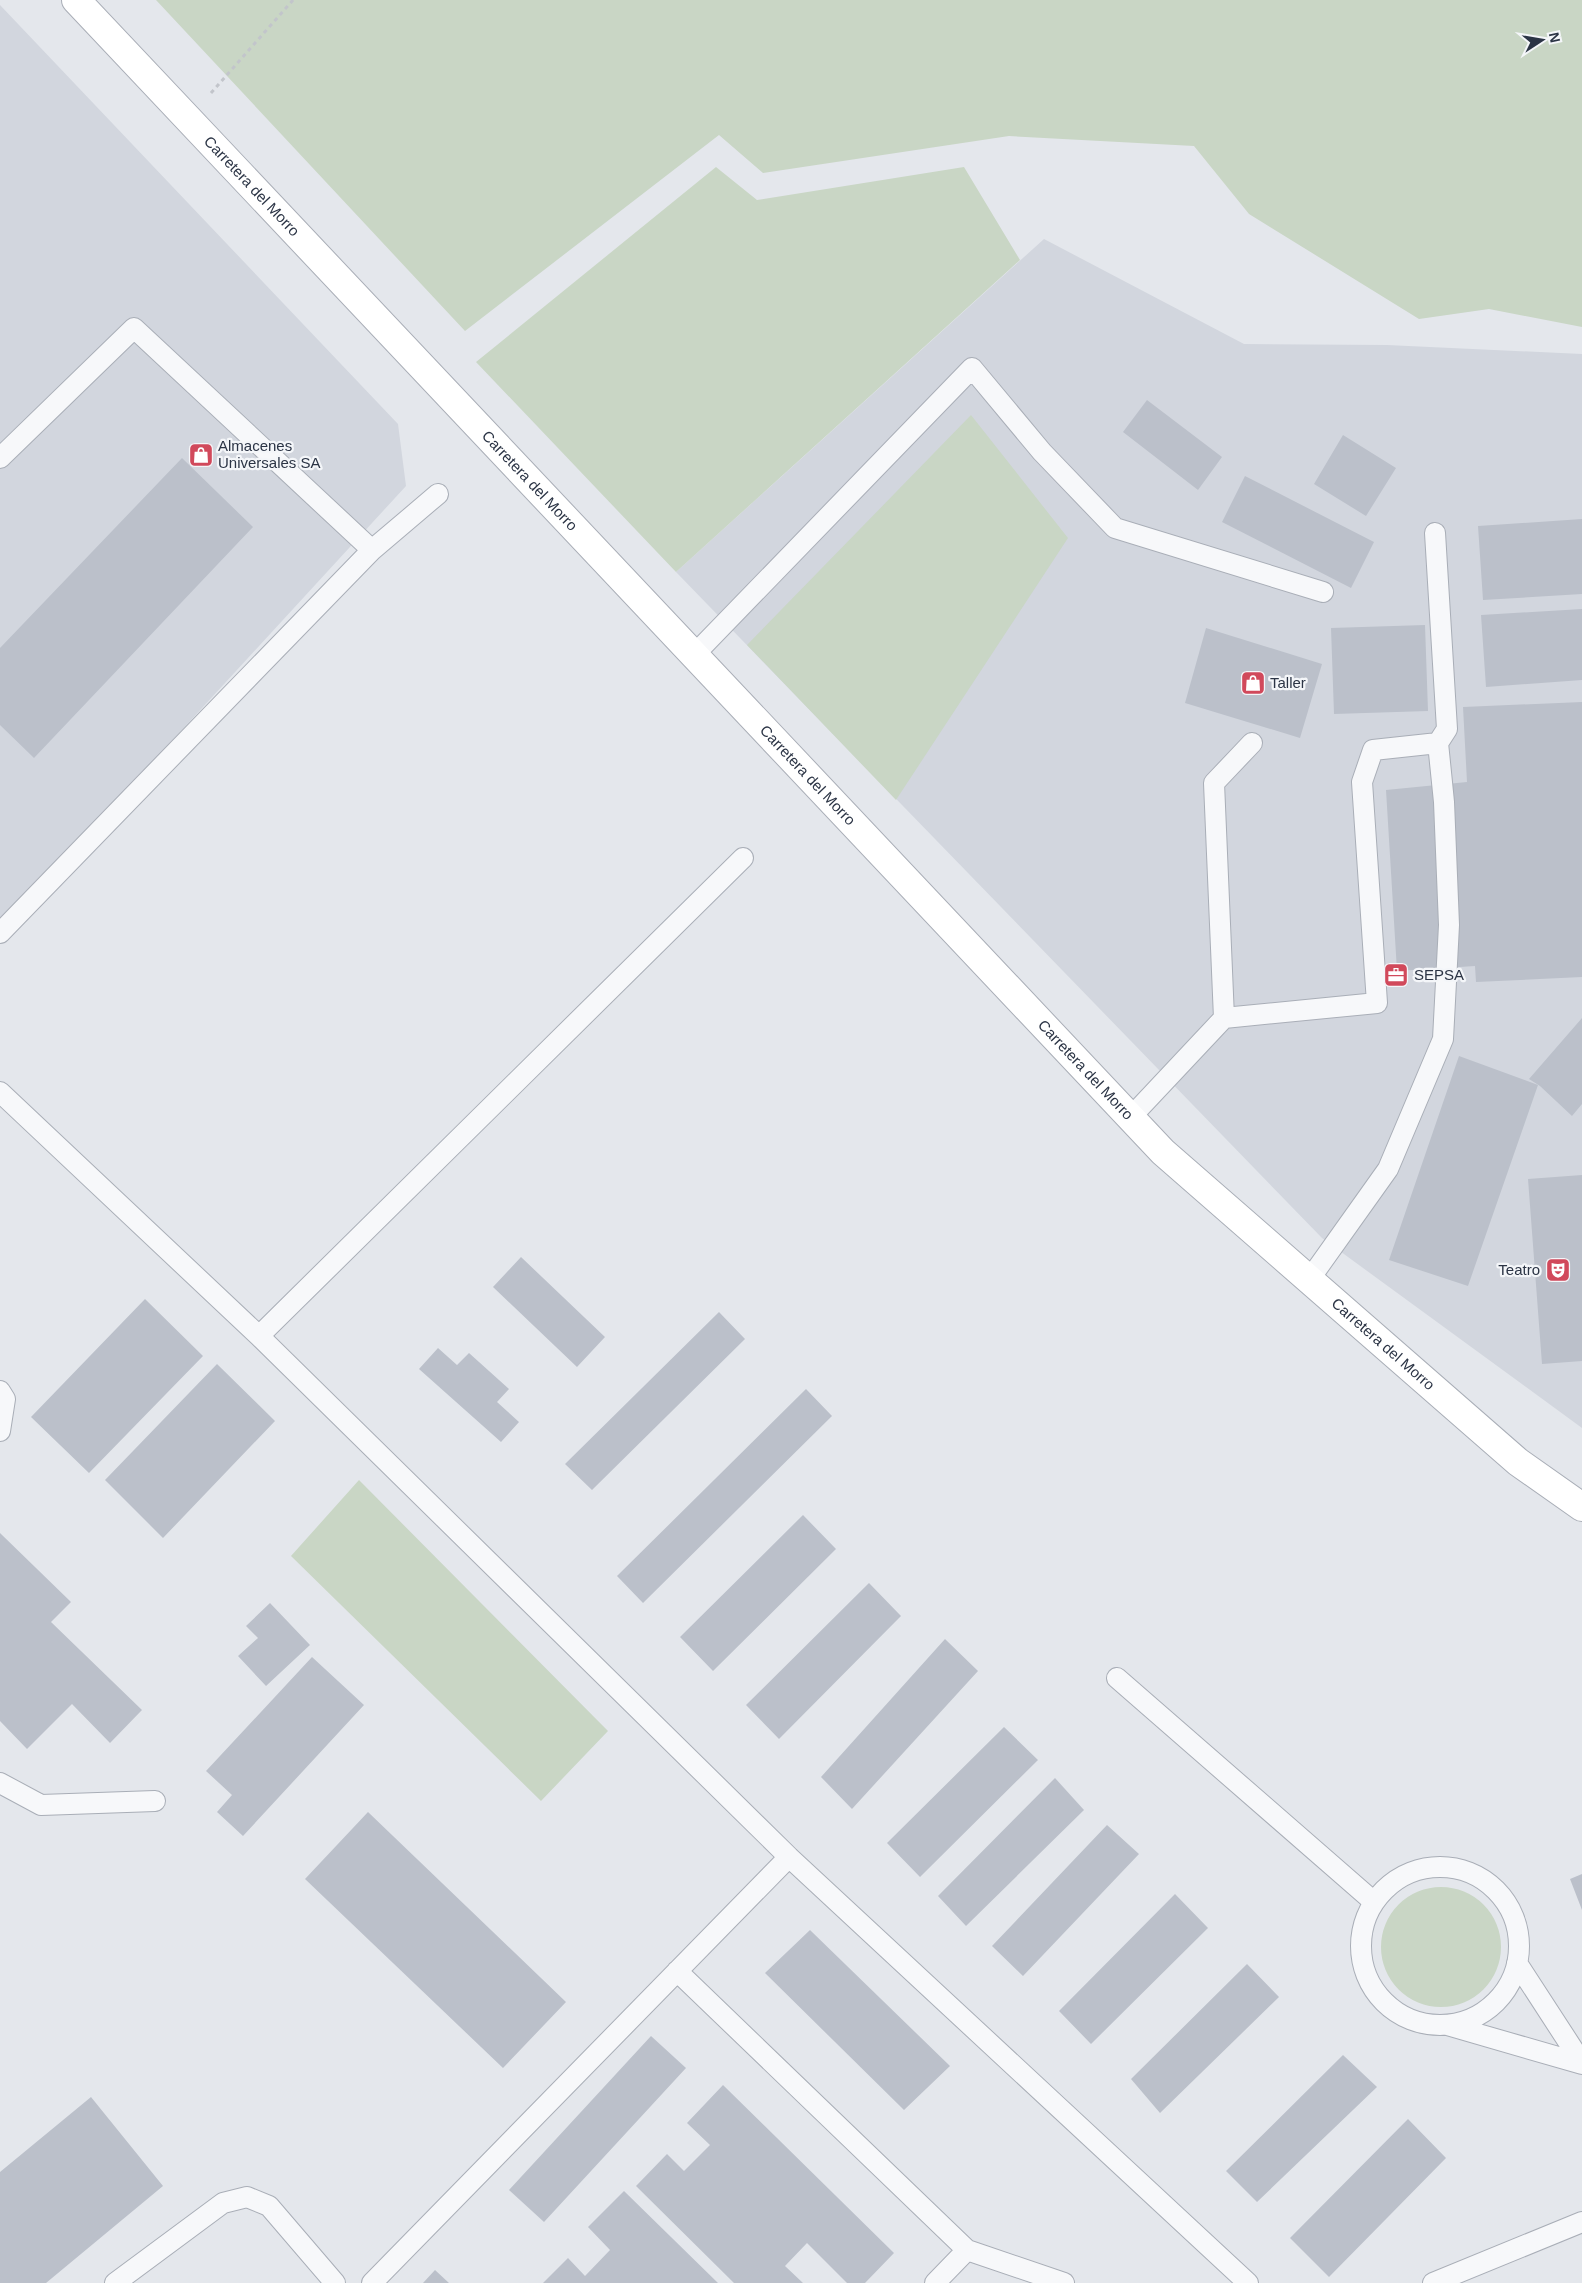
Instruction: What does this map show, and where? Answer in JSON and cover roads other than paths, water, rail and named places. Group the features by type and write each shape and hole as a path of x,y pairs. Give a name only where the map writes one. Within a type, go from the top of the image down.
{"main road":[{"name":"Carretera del Morro","path":"76,0 1163,1152 1518,1462 1582,1507"}],"lane":[{"path":"0,458 134,328 372,550"},
{"path":"693,656 972,368 1042,452 1115,528 1323,592"},
{"path":"0,933 372,550 438,494"},
{"path":"1309,1280 1388,1169 1443,1039 1448,925 1444,802 1438,743 1447,729 1434,533"},
{"path":"1130,1118 1224,1018 1377,1003 1362,782 1373,750 1438,743"},
{"path":"1224,1018 1214,783 1252,744"},
{"path":"259,1336 743,858"},
{"path":"0,1092 259,1336 790,1856 1248,2283"},
{"path":"0,1392 5,1399 0,1431"},
{"path":"1116,1678 1374,1902"},
{"path":"0,1783 41,1805 155,1801"},
{"path":"372,2283 790,1856"},
{"path":"1447,2026 1471,2019 1492,2006 1508,1987 1517,1963 1518,1936 1510,1910 1494,1888 1471,1872 1444,1866 1417,1869 1393,1882 1374,1902 1363,1927 1361,1952 1366,1976 1380,1997 1398,2014 1422,2024 1447,2026 1582,2063"},
{"path":"1517,1963 1582,2063"},
{"path":"677,1971 967,2250 1064,2283"},
{"path":"115,2283 223,2203 247,2197 269,2206 334,2283"},
{"path":"1433,2283 1582,2222"},
{"path":"935,2283 967,2250"}],"place":[{"name":"Almacenes Universales SA","path":"201,455"},
{"name":"Taller","path":"1253,683"},
{"name":"SEPSA","path":"1396,975"},
{"name":"Teatro","path":"1558,1270"}]}
